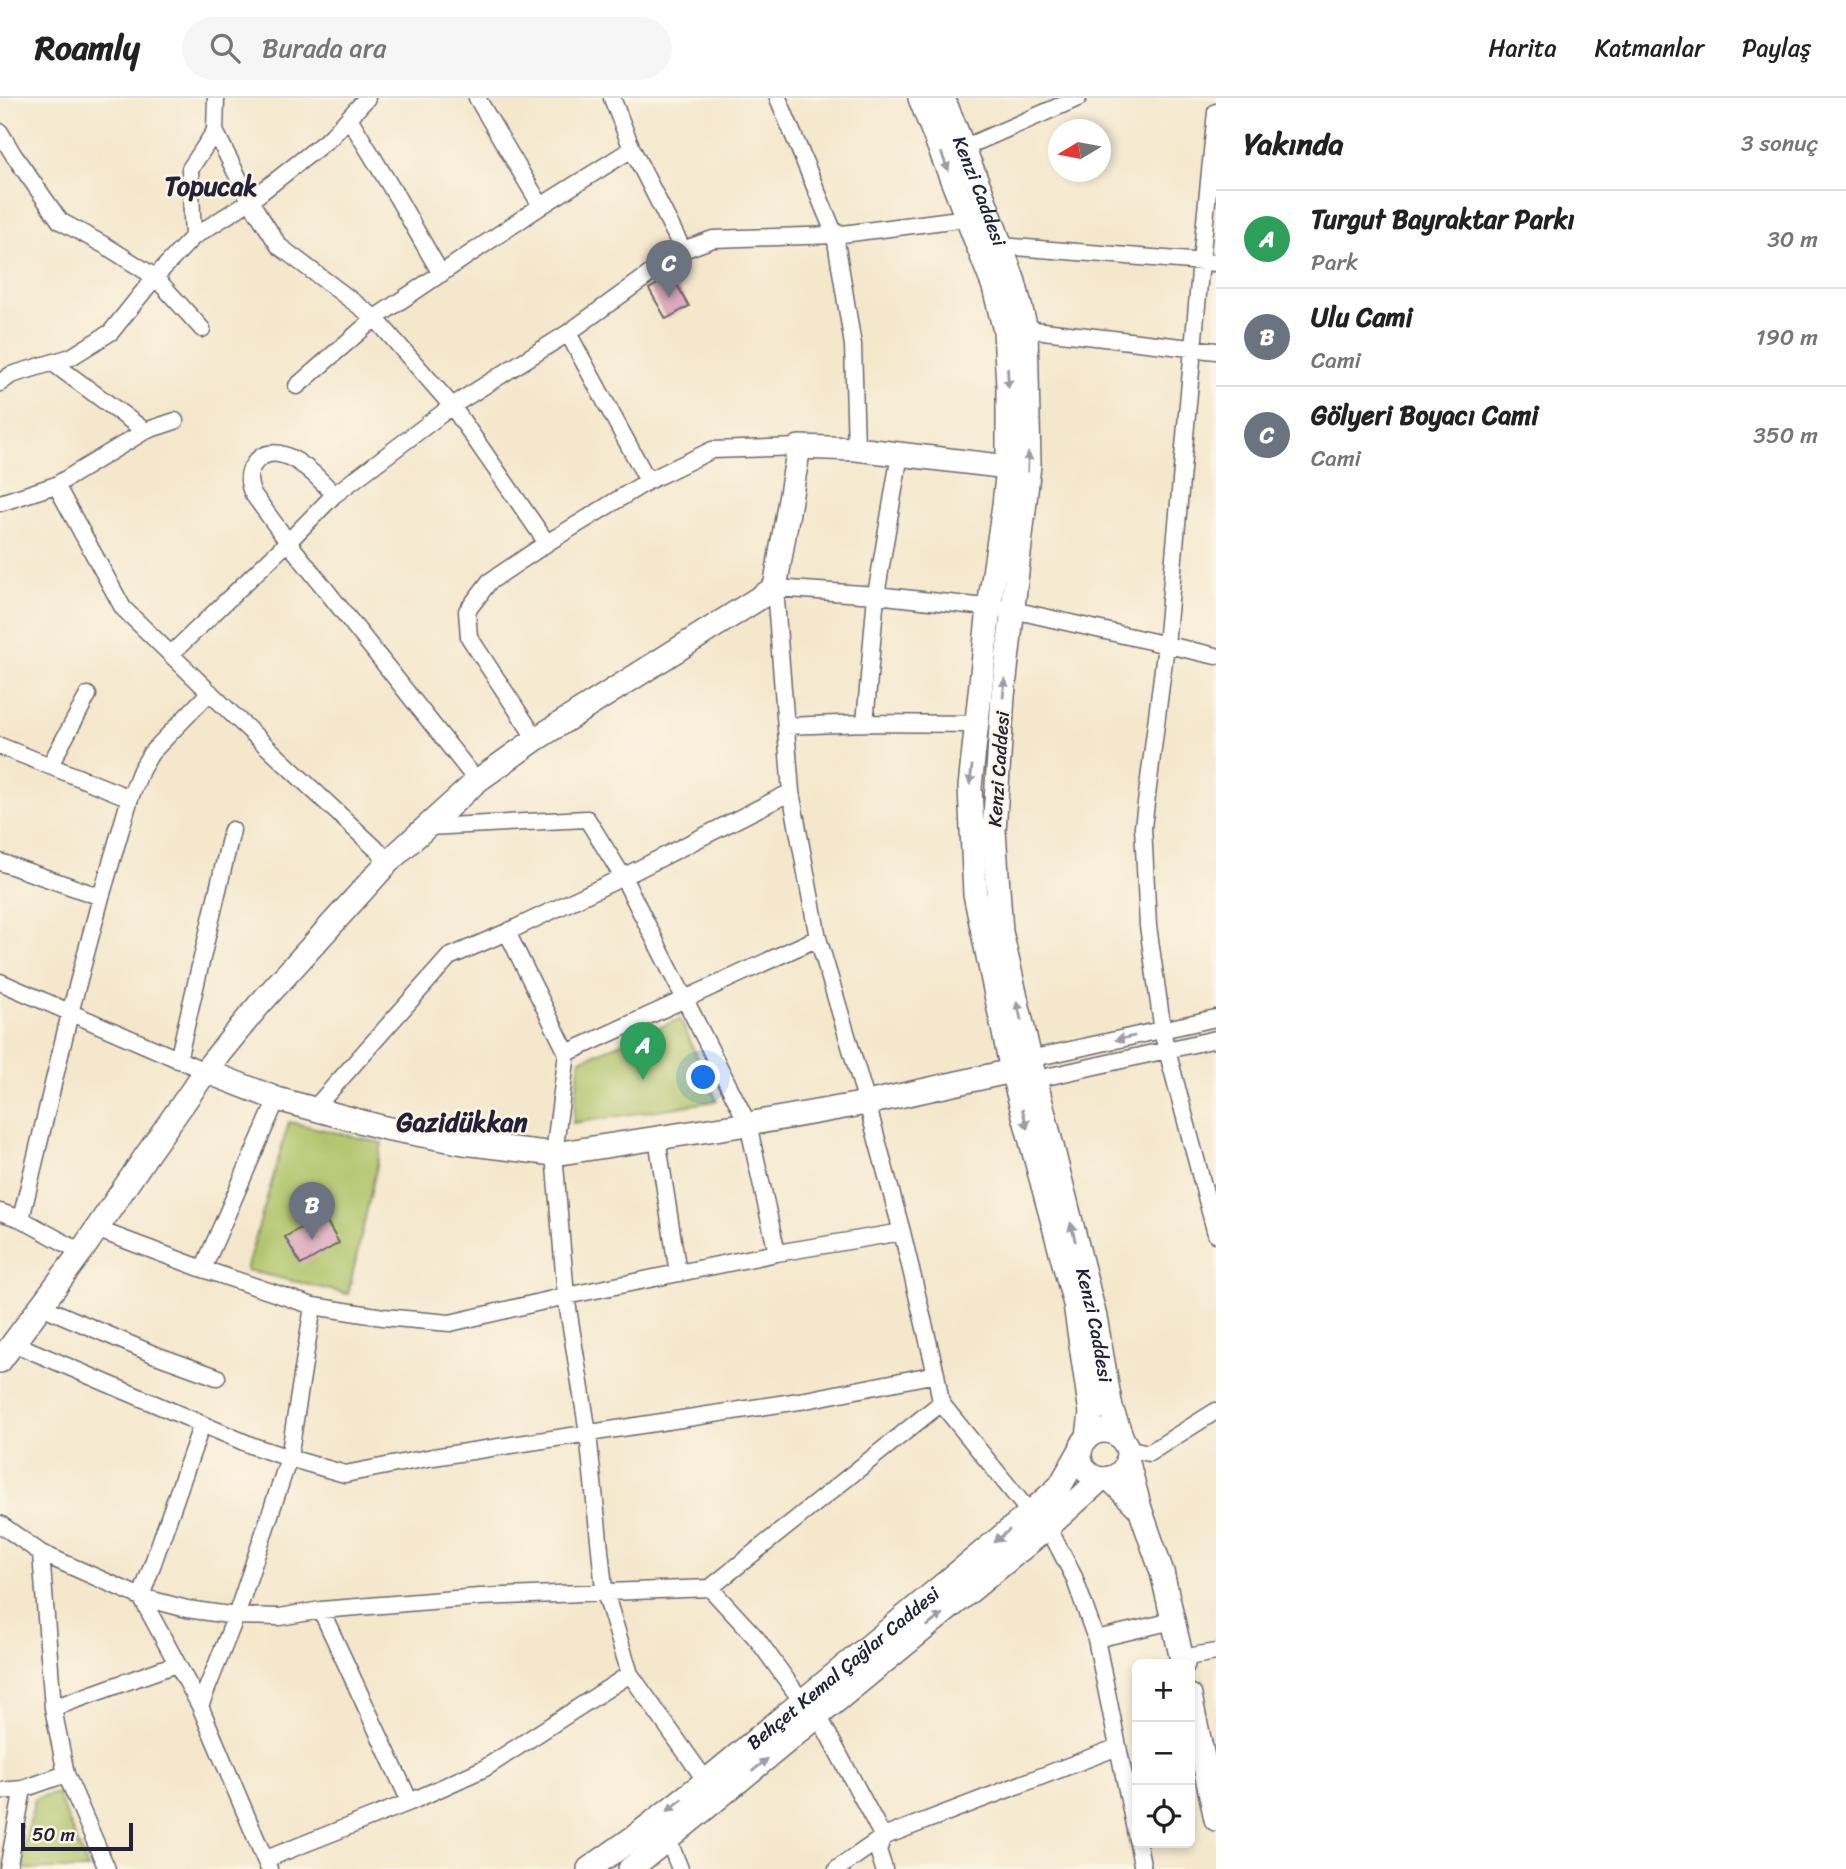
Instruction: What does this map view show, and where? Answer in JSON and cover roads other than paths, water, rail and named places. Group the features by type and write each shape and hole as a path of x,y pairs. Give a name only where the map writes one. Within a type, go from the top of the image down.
{"main road":[{"name":"Kenzi Caddesi","path":"920,98 994,287 1005,331 1008,467 989,608 970,787 975,894 1021,1071 1075,1304 1091,1413 1084,1444"},
{"name":"Kenzi Caddesi","path":"943,98 1014,282 1026,329 1029,465 1003,696 994,831 1001,932 1021,1071 1095,1317 1111,1408 1125,1449 1140,1509 1159,1563 1182,1659"},
{"path":"6,1352 81,1252 205,1070 258,1006 389,862 477,781 536,739 775,588 799,447 856,449 1008,467"},
{"path":"205,1070 277,1099 385,1129 464,1143 554,1154 867,1103 1021,1071"},
{"path":"1105,1478 1122,1470 1125,1449 1117,1436 1102,1431 1084,1444 1080,1458 1087,1472 1105,1478 1140,1509"},
{"name":"Behçet Kemal Çağlar Caddesi","path":"1039,1520 1084,1444"},
{"name":"Behçet Kemal Çağlar Caddesi","path":"630,1869 668,1839 810,1709 1039,1520 1105,1478"},
{"name":"Behçet Kemal Çağlar Caddesi","path":"589,1869 706,1781 810,1709"},
{"path":"1195,1720 1216,1819"}],"street":[{"path":"216,98 215,131 250,201 279,246 375,318 452,406 547,543"},
{"path":"4,376 71,357 111,332 155,277 194,237 250,201 331,137 367,98"},
{"path":"477,98 541,206"},
{"path":"612,98 632,149 683,250"},
{"path":"778,98 835,235 853,345 856,449"},
{"path":"963,148 1078,98"},
{"path":"1215,1223 1163,1030 1149,926 1143,827 1166,645 1193,349 1208,262 1216,112"},
{"path":"349,118 441,274"},
{"path":"194,237 190,169 215,131"},
{"path":"0,132 60,220 155,277 202,329"},
{"path":"297,386 375,318 541,206 632,149"},
{"path":"171,654 334,495 452,406 568,333 683,250 713,239 835,235 967,218"},
{"path":"1001,246 1208,262"},
{"path":"1026,329 1216,351"},
{"path":"568,333 648,481"},
{"path":"52,363 145,431"},
{"path":"0,502 56,485 145,431 175,421"},
{"path":"536,739 469,637 467,611 489,582 648,481 712,450 799,447"},
{"path":"334,495 308,468 282,454 264,455 254,462 250,473 250,488 288,542 477,781"},
{"path":"865,723 876,595 900,454"},
{"path":"56,485 123,608 389,862"},
{"path":"1143,1869 1096,1639 1074,1577 1039,1520 941,1403 902,1232 818,938 792,792 775,588 876,595 1013,610 1216,656"},
{"path":"21,1219 70,1013 130,798 141,770 151,754 210,692"},
{"path":"50,765 88,695"},
{"path":"786,726 865,723 977,724"},
{"path":"0,746 130,798"},
{"path":"313,1110 449,957 623,877 792,792"},
{"path":"427,827 587,819 623,877 748,1124 777,1253"},
{"path":"178,1060 232,830"},
{"path":"0,862 101,897"},
{"path":"507,932 567,1053 554,1154 566,1296 588,1433 605,1592 630,1674 706,1781"},
{"path":"567,1053 818,938"},
{"path":"0,982 205,1070"},
{"path":"1021,1071 1163,1030 1216,1018"},
{"path":"1021,1071 1216,1039"},
{"path":"203,1269 277,1099"},
{"path":"657,1138 678,1273"},
{"path":"0,1212 21,1219 81,1252"},
{"path":"96,1229 313,1306 450,1324 678,1273 902,1232"},
{"path":"41,1306 153,1354 217,1377"},
{"path":"200,1706 236,1616 289,1458 313,1306"},
{"path":"6,1352 202,1424 253,1446 345,1474 433,1457 806,1400 936,1374"},
{"path":"0,1524 41,1553 141,1597 187,1609 236,1616 280,1617 321,1609 480,1597 710,1588 941,1403"},
{"path":"1125,1449 1149,1453 1216,1411"},
{"path":"202,1424 141,1597 200,1706 267,1864 485,1768 630,1674"},
{"path":"41,1553 53,1708 66,1774 107,1869"},
{"path":"710,1588 757,1639 810,1709 883,1837"},
{"path":"321,1609 410,1802"},
{"path":"1096,1639 1173,1620"},
{"path":"1190,1659 1216,1652"},
{"path":"53,1708 176,1664"},
{"path":"837,1869 883,1837 1118,1747"},
{"path":"0,1791 23,1789 66,1774"},
{"path":"8,1869 23,1789"},
{"path":"883,1837 878,1850 884,1869"},
{"path":"668,1839 680,1869"}],"place":[{"name":"Gölyeri Boyacı Cami","path":"669,298"},
{"name":"Turgut Bayraktar Parkı","path":"643,1080"},
{"name":"Ulu Cami","path":"312,1240"}],"district":[{"name":"Topucak","path":"211,186"},
{"name":"Gazidükkan","path":"462,1122"}]}
